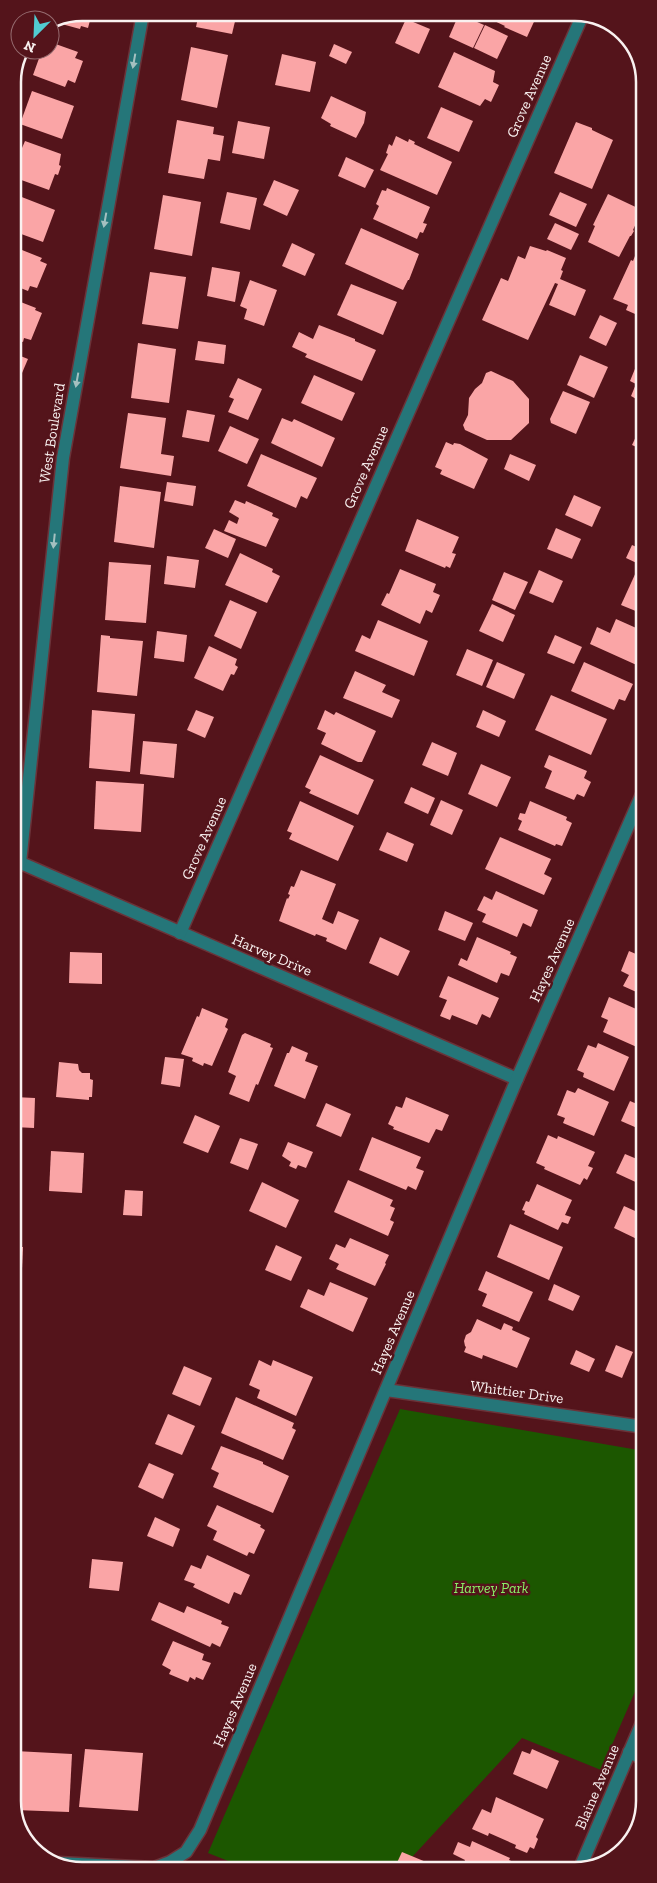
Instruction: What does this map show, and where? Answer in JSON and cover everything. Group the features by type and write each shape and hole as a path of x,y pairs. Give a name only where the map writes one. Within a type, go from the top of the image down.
{"street":[{"name":"West Boulevard","path":"21,827 63,458 141,21"},
{"name":"Grove Avenue","path":"180,933 580,21"},
{"name":"Hayes Avenue","path":"170,1862 186,1852 200,1830 518,1079 636,808"},
{"name":"Harvey Drive","path":"21,864 518,1079"},
{"name":"Whittier Drive","path":"386,1390 636,1426"},
{"name":"Blaine Avenue","path":"583,1861 636,1736"},
{"path":"629,1752 636,1755"}],"green space":[{"name":"Harvey Park","path":"400,1409 636,1450 636,1689 601,1770 522,1738 407,1862 231,1862 208,1853"}],"building":[{"path":"90,21 88,28 81,26 80,29 64,24"},
{"path":"197,21 235,21 232,34 196,27"},
{"path":"405,21 411,21 430,29 419,54 395,43"},
{"path":"456,21 475,21 484,25 473,48 449,37"},
{"path":"494,21 534,21 527,37"},
{"path":"485,25 508,36 497,59 474,48"},
{"path":"334,44 352,52 346,64 329,56"},
{"path":"60,46 78,52 75,58 83,61 75,83 68,80 65,87 33,75 38,60 60,60"},
{"path":"191,47 228,55 217,108 181,100"},
{"path":"454,52 495,71 493,82 499,85 491,102 485,99 480,106 438,87"},
{"path":"282,54 316,62 310,92 275,85"},
{"path":"32,91 74,106 62,139 21,124"},
{"path":"331,96 366,112 364,123 356,138 330,126 331,124 321,118"},
{"path":"441,107 473,121 459,152 427,138"},
{"path":"177,120 214,127 213,134 224,136 220,161 208,159 204,179 168,173"},
{"path":"238,121 270,127 264,159 232,153"},
{"path":"576,122 592,128 592,130 613,140 592,189 554,173"},
{"path":"396,136 408,142 409,139 415,142 414,144 452,162 437,195 380,170 388,154 386,153 389,144 392,146"},
{"path":"25,141 61,154 59,165 61,166 58,175 55,174 49,190 21,180 22,148"},
{"path":"346,157 374,170 365,188 338,176"},
{"path":"274,180 299,190 287,216 263,205"},
{"path":"387,188 430,207 423,223 427,224 423,233 420,232 417,239 373,219 379,206 376,204 382,190 386,191"},
{"path":"227,192 257,198 250,230 220,223"},
{"path":"560,192 587,204 576,227 549,215"},
{"path":"608,194 636,207 634,231 619,257 588,242 595,226 593,225"},
{"path":"163,195 201,202 192,256 154,249"},
{"path":"21,197 55,210 43,242 21,234"},
{"path":"555,223 579,234 571,250 547,239"},
{"path":"361,228 419,254 403,290 345,264"},
{"path":"292,243 315,254 305,276 282,266"},
{"path":"530,246 547,250 566,258 561,270 563,271 560,279 586,290 575,316 549,305 558,284 555,283 528,340 482,320 501,278 508,281 518,256 525,259"},
{"path":"21,250 42,258 40,261 47,264 37,288 30,286 28,291 21,288"},
{"path":"635,256 636,314 626,310 628,305 613,299 631,260 633,261"},
{"path":"212,267 240,272 235,302 207,296"},
{"path":"150,272 186,277 178,329 142,324"},
{"path":"250,280 277,290 264,326 244,319 247,309 240,306"},
{"path":"351,284 397,302 383,335 337,315"},
{"path":"21,302 36,308 35,310 42,313 31,340 24,338 23,342 21,341"},
{"path":"600,315 617,323 606,346 589,338"},
{"path":"319,325 355,339 355,341 376,350 362,381 305,357 307,354 292,347 299,332 313,339"},
{"path":"198,341 226,345 224,364 195,360"},
{"path":"138,343 176,349 169,403 131,398"},
{"path":"580,355 608,367 594,398 567,385"},
{"path":"21,356 28,359 21,375"},
{"path":"636,366 636,384 630,381"},
{"path":"491,371 513,381 529,399 529,423 511,440 487,440 465,430 463,425 468,415 469,398 482,383 486,373"},
{"path":"314,375 355,393 342,421 301,403"},
{"path":"238,378 262,389 248,420 228,412 234,399 229,397"},
{"path":"636,384 636,399 631,396"},
{"path":"563,391 590,402 576,434 551,423 550,419"},
{"path":"187,410 215,415 209,442 182,437"},
{"path":"128,413 166,418 161,454 174,456 171,476 120,468"},
{"path":"282,418 292,422 294,419 335,438 322,467 271,443"},
{"path":"230,426 259,439 247,464 218,451"},
{"path":"636,437 636,447 632,445"},
{"path":"446,442 453,445 454,443 460,444 488,459 474,489 440,474 442,470 435,467"},
{"path":"261,454 317,478 307,499 301,496 296,508 247,486"},
{"path":"510,454 536,465 529,481 504,469"},
{"path":"167,482 196,486 193,506 164,501"},
{"path":"120,486 161,492 154,548 114,542"},
{"path":"574,495 601,507 592,527 565,515"},
{"path":"235,500 245,504 246,501 273,513 272,516 279,519 266,547 224,531 229,520 237,524 239,518 229,512"},
{"path":"417,519 459,537 452,553 456,554 450,568 446,566 445,568 405,551"},
{"path":"556,528 581,539 572,559 547,549"},
{"path":"214,529 236,539 228,558 205,548"},
{"path":"632,545 636,547 636,563 626,558"},
{"path":"240,553 273,569 272,572 280,576 267,603 225,585"},
{"path":"167,556 199,560 195,588 164,584"},
{"path":"109,562 151,565 146,623 105,620"},
{"path":"400,569 436,584 433,592 440,595 432,613 426,610 420,624 381,605 387,593 389,594"},
{"path":"539,570 563,581 553,603 529,593"},
{"path":"504,572 528,582 515,610 492,600"},
{"path":"636,572 636,611 621,605"},
{"path":"230,600 257,612 241,649 214,636"},
{"path":"492,604 515,615 503,642 479,631"},
{"path":"616,619 636,628 636,665 590,644 597,627 610,633"},
{"path":"378,620 428,641 414,676 355,651 362,635 370,639"},
{"path":"157,631 187,635 184,662 154,658"},
{"path":"101,635 110,636 110,638 143,641 137,696 97,692"},
{"path":"555,635 582,647 574,664 547,653"},
{"path":"209,646 237,659 235,665 238,667 234,675 231,674 223,691 194,678"},
{"path":"467,649 493,660 482,686 456,675"},
{"path":"497,662 525,674 514,699 486,687"},
{"path":"584,662 633,684 625,701 619,699 614,710 571,691"},
{"path":"355,671 386,685 382,692 400,700 392,718 343,698"},
{"path":"551,695 607,719 591,755 535,730"},
{"path":"92,710 135,714 130,772 89,768"},
{"path":"196,710 214,717 205,738 187,730"},
{"path":"325,710 334,715 336,712 376,731 362,762 358,762 321,744 326,733 317,729"},
{"path":"483,710 506,721 499,737 476,727"},
{"path":"143,741 177,744 174,778 140,774"},
{"path":"432,742 457,753 448,776 422,765"},
{"path":"320,755 374,780 358,815 309,793 311,790 305,787"},
{"path":"549,755 587,771 584,778 591,782 584,797 577,794 574,800 545,788 552,771 544,767"},
{"path":"481,764 511,777 497,807 468,794"},
{"path":"96,781 144,784 141,832 94,829"},
{"path":"411,787 435,798 428,814 404,803"},
{"path":"441,800 463,810 452,835 430,825"},
{"path":"300,801 354,826 338,861 289,839 292,833 287,831"},
{"path":"530,801 567,817 566,820 572,823 562,846 556,844 555,846 518,830 522,821 518,819 520,813 525,814"},
{"path":"387,832 414,844 407,862 379,850"},
{"path":"500,837 551,859 544,874 552,878 544,895 485,869"},
{"path":"301,870 336,884 322,919 333,924 338,911 359,920 346,950 326,941 327,938 316,934 315,936 279,921 287,898 290,895 288,894 291,886 294,887"},
{"path":"496,891 538,910 531,927 523,923 517,937 482,922 486,914 477,910 484,896 492,900"},
{"path":"445,911 473,923 465,941 438,930"},
{"path":"380,937 410,951 398,976 369,963"},
{"path":"477,937 511,952 510,954 517,957 509,976 501,973 497,983 458,965 461,958 467,961"},
{"path":"629,951 636,954 636,992 623,986 629,975 621,971"},
{"path":"70,952 102,953 102,984 69,983"},
{"path":"448,976 499,998 490,1018 482,1014 477,1025 452,1015 450,1020 440,1016 447,1000 439,997"},
{"path":"609,997 636,1009 636,1047 603,1032 608,1020 601,1017"},
{"path":"202,1008 228,1019 225,1027 228,1029 212,1066 204,1063 203,1066 192,1061 193,1058 181,1054"},
{"path":"245,1033 271,1044 270,1047 273,1048 249,1102 229,1094 236,1076 228,1072 242,1035"},
{"path":"598,1043 629,1057 614,1091 583,1077 584,1073 577,1070 588,1045 596,1048"},
{"path":"292,1046 308,1053 305,1061 318,1066 305,1099 274,1086 287,1053 289,1053"},
{"path":"165,1057 184,1059 180,1087 161,1084"},
{"path":"59,1062 78,1064 79,1070 82,1073 90,1073 90,1079 93,1080 92,1097 89,1097 89,1100 56,1097"},
{"path":"578,1088 609,1102 594,1136 563,1123 565,1118 557,1115 567,1090 575,1093"},
{"path":"21,1097 35,1098 34,1128 21,1127"},
{"path":"406,1097 449,1115 442,1131 436,1129 429,1143 393,1129 394,1127 388,1124 396,1106 402,1108"},
{"path":"630,1101 636,1104 636,1128 621,1121"},
{"path":"326,1103 351,1114 341,1137 316,1126"},
{"path":"195,1115 220,1126 208,1153 183,1143"},
{"path":"548,1135 557,1139 558,1136 595,1152 588,1166 593,1168 587,1180 584,1178 580,1185 544,1169 545,1167 536,1163"},
{"path":"372,1137 421,1157 416,1168 424,1171 416,1190 408,1186 406,1190 359,1170"},
{"path":"240,1138 258,1144 248,1170 230,1163"},
{"path":"288,1142 313,1152 306,1168 298,1165 296,1169 289,1166 291,1162 282,1156"},
{"path":"51,1151 84,1153 82,1193 49,1191"},
{"path":"625,1154 636,1159 636,1182 616,1173"},
{"path":"348,1180 393,1200 390,1206 395,1208 390,1220 394,1222 388,1236 334,1212"},
{"path":"262,1182 299,1200 286,1228 249,1211"},
{"path":"537,1184 572,1200 565,1215 571,1217 568,1224 562,1222 558,1230 524,1214 525,1211 522,1210 526,1201 529,1202"},
{"path":"125,1190 143,1191 142,1216 123,1215"},
{"path":"624,1206 636,1211 636,1239 614,1228"},
{"path":"510,1224 563,1247 549,1280 497,1257"},
{"path":"350,1238 389,1255 375,1286 336,1269 339,1264 329,1259 336,1244 345,1248"},
{"path":"276,1245 302,1257 291,1281 265,1270"},
{"path":"21,1247 23,1247 22,1268"},
{"path":"486,1271 533,1292 519,1322 482,1306 487,1294 478,1290"},
{"path":"330,1282 368,1298 353,1332 300,1307 308,1289 324,1296"},
{"path":"554,1284 580,1296 573,1311 548,1300"},
{"path":"477,1319 501,1330 504,1323 513,1327 512,1330 530,1338 517,1368 483,1355 482,1359 464,1352 466,1335 471,1332"},
{"path":"616,1345 633,1352 622,1378 605,1371"},
{"path":"576,1350 595,1359 589,1372 570,1364"},
{"path":"259,1360 271,1366 273,1360 313,1377 296,1416 257,1398 260,1390 249,1385"},
{"path":"184,1366 212,1378 200,1406 172,1394"},
{"path":"236,1397 294,1423 292,1428 296,1430 283,1460 221,1433"},
{"path":"168,1414 195,1426 182,1455 155,1444"},
{"path":"221,1446 263,1462 263,1464 289,1476 273,1513 213,1487 219,1473 211,1469"},
{"path":"149,1463 174,1474 163,1499 138,1487"},
{"path":"217,1505 261,1525 260,1527 265,1530 254,1554 249,1552 247,1556 213,1540 217,1531 207,1526"},
{"path":"155,1517 180,1529 173,1547 147,1536"},
{"path":"207,1555 250,1575 241,1595 234,1592 229,1604 193,1587 195,1584 184,1580 191,1565 201,1569"},
{"path":"92,1559 123,1562 119,1591 89,1588"},
{"path":"159,1602 184,1613 187,1606 222,1621 221,1624 229,1627 220,1647 212,1643 210,1647 151,1620"},
{"path":"173,1641 204,1654 202,1660 211,1663 203,1680 196,1677 195,1680 190,1677 188,1682 169,1674 171,1670 162,1665"},
{"path":"85,1749 143,1753 138,1811 79,1807"},
{"path":"532,1749 559,1761 547,1789 513,1774 522,1751 530,1754"},
{"path":"21,1751 72,1754 69,1812 22,1810"},
{"path":"496,1797 544,1819 536,1837 538,1839 534,1849 530,1847 527,1853 515,1848 516,1845 489,1833 488,1836 472,1829 482,1809 491,1813"},
{"path":"472,1841 510,1858 509,1860 514,1862 464,1862 465,1860 453,1854 458,1842 470,1847"},
{"path":"402,1852 426,1862 397,1862"}]}
